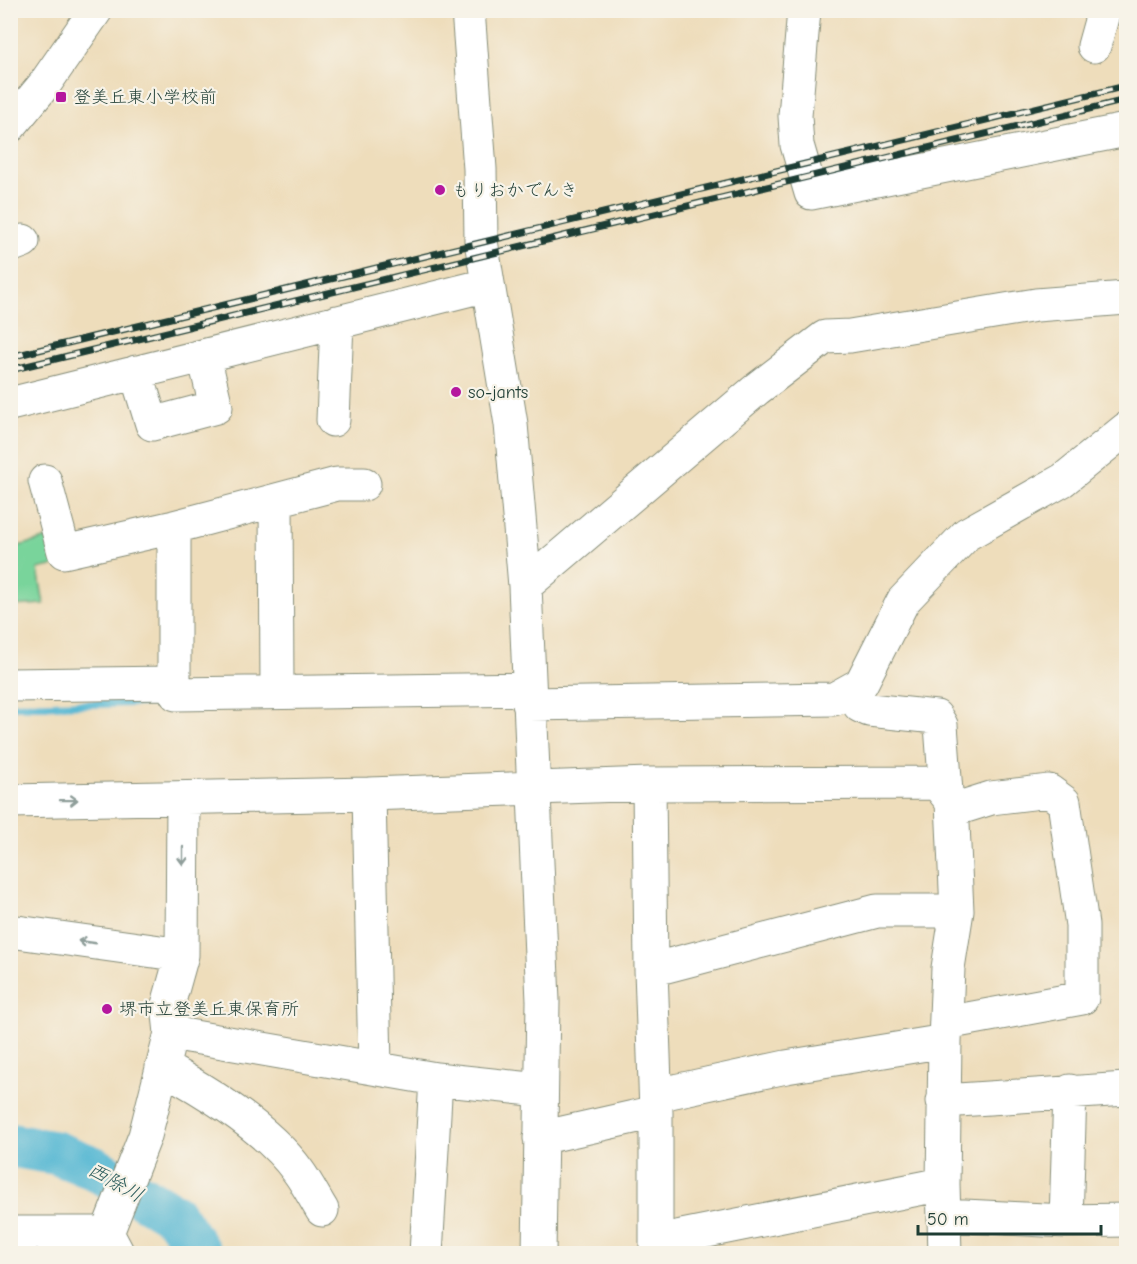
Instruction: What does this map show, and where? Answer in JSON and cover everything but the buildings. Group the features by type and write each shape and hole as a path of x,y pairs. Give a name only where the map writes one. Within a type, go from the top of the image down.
{"street":[{"path":"10,126 44,85 96,10"},
{"path":"468,10 480,169 481,241 511,424 525,586 543,1001 539,1254"},
{"path":"804,10 795,116 797,145 811,193 1126,130"},
{"path":"1094,46 1104,10"},
{"path":"10,404 487,285"},
{"path":"525,586 757,389 825,337 850,336 1036,305 1126,298"},
{"path":"333,420 337,322"},
{"path":"136,372 152,424 216,407 204,356"},
{"path":"174,527 174,683 176,694 277,690 529,697 834,699 861,684 903,601 967,534 1063,480 1126,429"},
{"path":"45,481 64,552 276,502 337,484 364,484"},
{"path":"276,502 277,690"},
{"path":"10,685 174,683"},
{"path":"849,691 860,706 869,710 936,717 941,724 950,801 957,911 948,968 945,1032 943,1101 945,1254"},
{"path":"10,801 369,795 649,784 923,782 937,783 950,801"},
{"path":"649,784 657,1247 943,1199 1066,1221 1126,1220"},
{"path":"540,1138 786,1066 945,1032 1082,998 1082,925 1064,802 1049,791 950,801"},
{"path":"369,795 375,1067"},
{"path":"10,1233 111,1237 145,1136 171,1033 168,1005 182,955 183,798"},
{"path":"651,970 877,911 957,911"},
{"path":"10,931 182,955"},
{"path":"171,1033 436,1079 541,1090"},
{"path":"162,1067 216,1097 268,1139 297,1170 322,1210"},
{"path":"426,1254 436,1079"},
{"path":"943,1101 1126,1089"},
{"path":"1066,1221 1070,1091"}],"green space":[{"path":"49,538 56,565 38,569 44,604 11,606 11,548"}],"waterway":[{"path":"10,706 171,702"},
{"name":"西除川","path":"10,1145 56,1153 94,1168 175,1216 200,1254"}],"railway":[{"path":"10,357 1126,86"},
{"path":"10,370 1126,100"}],"place":[{"name":"登美丘東小学校前","path":"61,97"},
{"name":"もりおかでんき","path":"440,190"},
{"name":"so-jants","path":"456,392"},
{"name":"堺市立登美丘東保育所","path":"107,1009"}]}
